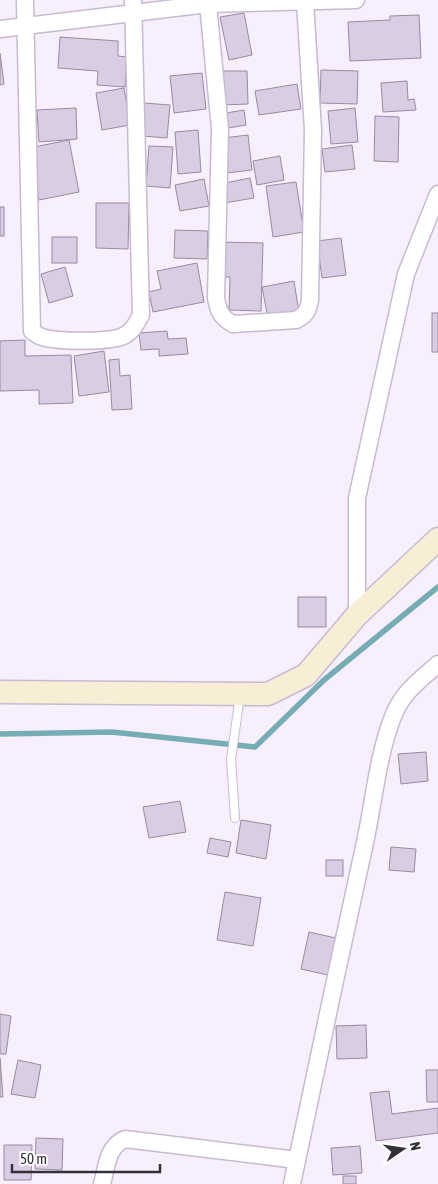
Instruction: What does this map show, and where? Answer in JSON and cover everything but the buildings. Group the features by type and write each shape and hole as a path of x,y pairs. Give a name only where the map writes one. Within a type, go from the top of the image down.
{"street":[{"path":"25,0 32,331 39,337 48,339 96,340 121,337 132,330 141,315 133,6"},
{"path":"0,29 25,27 133,6 346,0"},
{"path":"208,4 220,129 216,298 218,311 225,320 233,324 296,320 308,310 310,300 313,130 305,2"},
{"path":"357,615 357,498 406,274 438,194"},
{"path":"0,692 268,694 306,675 357,615 438,539"},
{"path":"292,1184 334,980 365,842 384,743 401,699 411,687 438,664"},
{"path":"102,1184 110,1151 116,1143 125,1139 297,1160"}],"lane":[{"path":"235,818 231,759 240,694"}],"waterway":[{"path":"0,734 112,732 255,747 324,680 438,587"}]}
